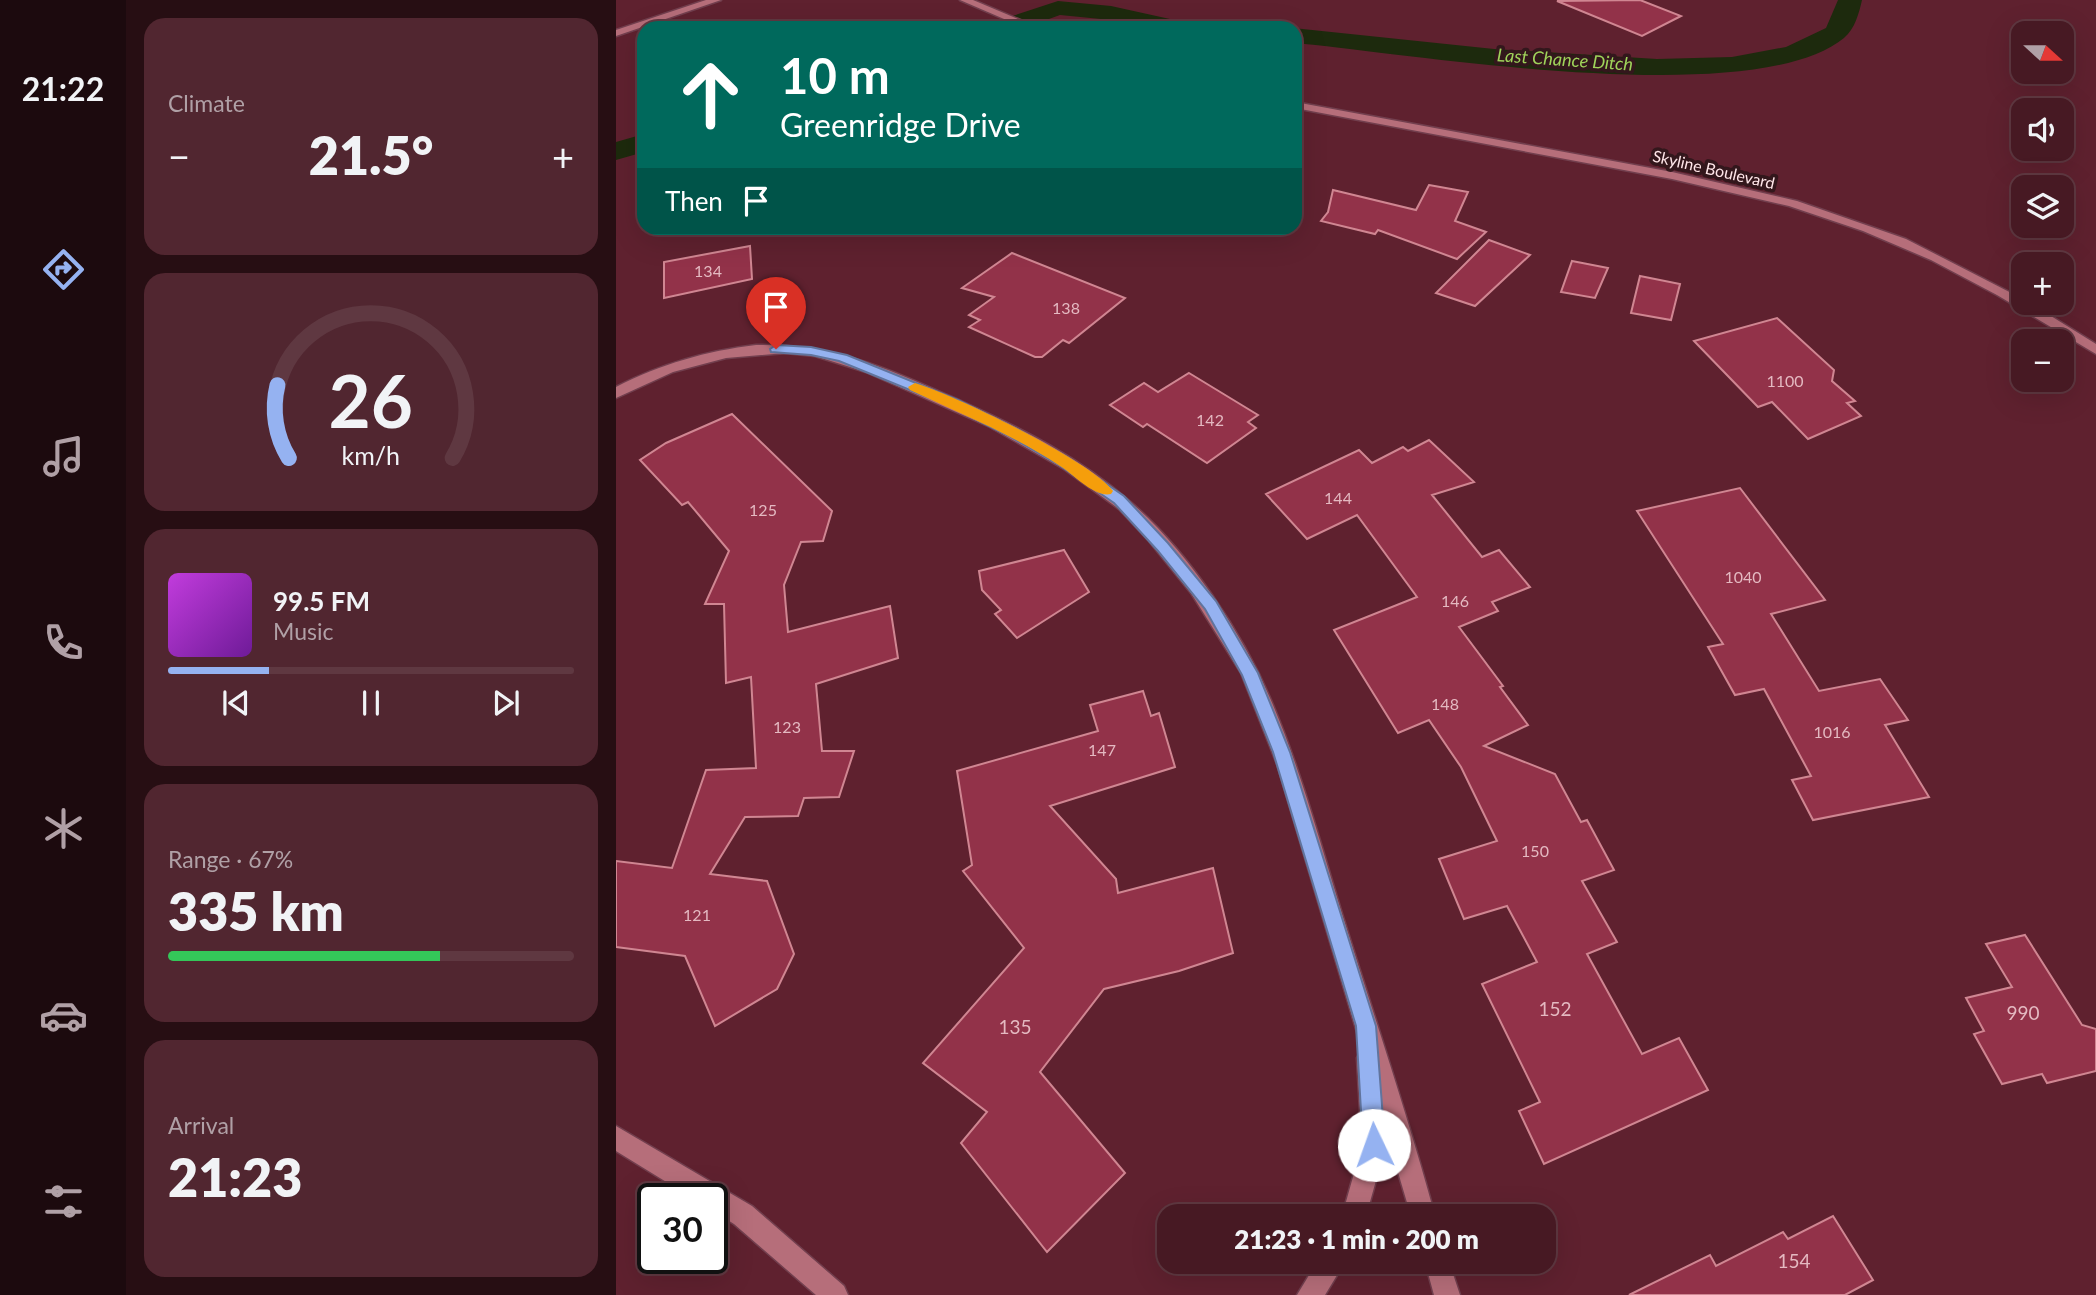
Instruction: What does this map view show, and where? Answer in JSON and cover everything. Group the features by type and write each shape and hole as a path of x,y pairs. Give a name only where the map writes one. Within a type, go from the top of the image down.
{"street":[{"path":"652,21 716,0"},
{"path":"974,1 1018,21"},
{"path":"616,33 637,26"},
{"name":"Skyline Boulevard","path":"1302,106 1680,176 1752,192 1834,216 1905,243 1959,270 2096,351"},
{"path":"616,393 658,373 733,353 776,349 832,356 954,403 1064,461 1119,499 1163,547 1210,605 1250,673 1282,752 1419,1204"},
{"path":"1357,1204 1374,1145 1366,1026"},
{"path":"616,1138 743,1215 835,1295"},
{"path":"1310,1295 1324,1274"},
{"path":"1441,1274 1447,1295"}],"building":[{"path":"1640,0 1681,16 1642,36 1557,1"},
{"path":"1429,185 1468,192 1455,221 1486,232 1457,259 1378,230 1375,234 1321,221 1328,212 1333,190 1416,210"},
{"path":"1489,240 1530,255 1475,306 1436,293"},
{"path":"750,246 752,279 664,298 664,262"},
{"path":"1012,253 1125,298 1069,343 1063,340 1042,357 1035,357 969,327 980,320 969,315 994,297 962,288"},
{"path":"1572,261 1608,268 1595,298 1561,292"},
{"path":"1640,276 1680,284 1671,320 1631,313"},
{"path":"1777,318 1834,370 1832,381 1855,401 1847,403 1861,416 1808,439 1772,402 1758,407 1694,341"},
{"path":"1189,373 1258,415 1248,422 1256,428 1207,463 1147,424 1143,427 1110,405 1144,383 1158,392"},
{"path":"732,414 832,511 823,541 801,542 784,585 788,632 890,606 898,658 816,684 822,751 854,751 839,797 804,798 798,816 745,817 710,874 767,881 794,954 777,989 715,1026 685,956 616,947 616,861 672,868 706,770 756,768 751,677 726,683 724,604 705,604 729,551 688,502 682,505 640,460 666,443"},
{"path":"1429,440 1474,482 1432,495 1482,557 1499,550 1530,587 1492,602 1498,611 1459,627 1528,725 1484,746 1555,774 1581,822 1587,820 1614,870 1582,881 1617,942 1587,954 1642,1054 1679,1038 1708,1090 1544,1164 1519,1111 1540,1102 1482,984 1537,962 1507,906 1464,919 1439,859 1497,841 1461,767 1429,720 1398,733 1334,630 1417,597 1357,515 1307,539 1266,494 1359,450 1372,463 1403,447 1408,451"},
{"path":"1740,488 1825,600 1771,614 1819,691 1880,679 1908,720 1885,725 1929,797 1813,820 1792,780 1811,776 1764,689 1735,695 1708,647 1723,644 1637,511"},
{"path":"1064,550 1089,592 1017,638 995,614 1001,610 982,590 979,571"},
{"path":"1143,691 1151,716 1159,713 1175,767 1050,806 1116,879 1118,893 1213,868 1233,953 1179,971 1104,989 1040,1072 1125,1173 1047,1252 961,1143 987,1112 923,1063 1024,948 963,871 972,865 957,771 1098,731 1090,705"},
{"path":"2025,935 2082,1025 2096,1029 2096,1071 2047,1083 2042,1074 2002,1084 1974,1034 1984,1031 1966,998 2012,987 1986,944"},
{"path":"1833,1216 1873,1280 1845,1295 1629,1295 1710,1255 1716,1266 1783,1232 1788,1239"}],"waterway":[{"name":"Last Chance Ditch","path":"1302,36 1576,64 1657,67 1732,64 1793,54 1835,33 1843,22 1850,0"},
{"name":"Last Chance Ditch","path":"1020,21 1058,8 1111,13 1147,21"},
{"name":"Last Chance Ditch","path":"616,151 637,145"}],"slow traffic":[{"path":"915,387 1012,432 1064,461 1106,491"}],"route":[{"path":"776,349 811,351 843,358 954,403 1064,461 1119,499 1163,547 1210,605 1250,673 1282,752 1366,1026 1374,1145"}]}
